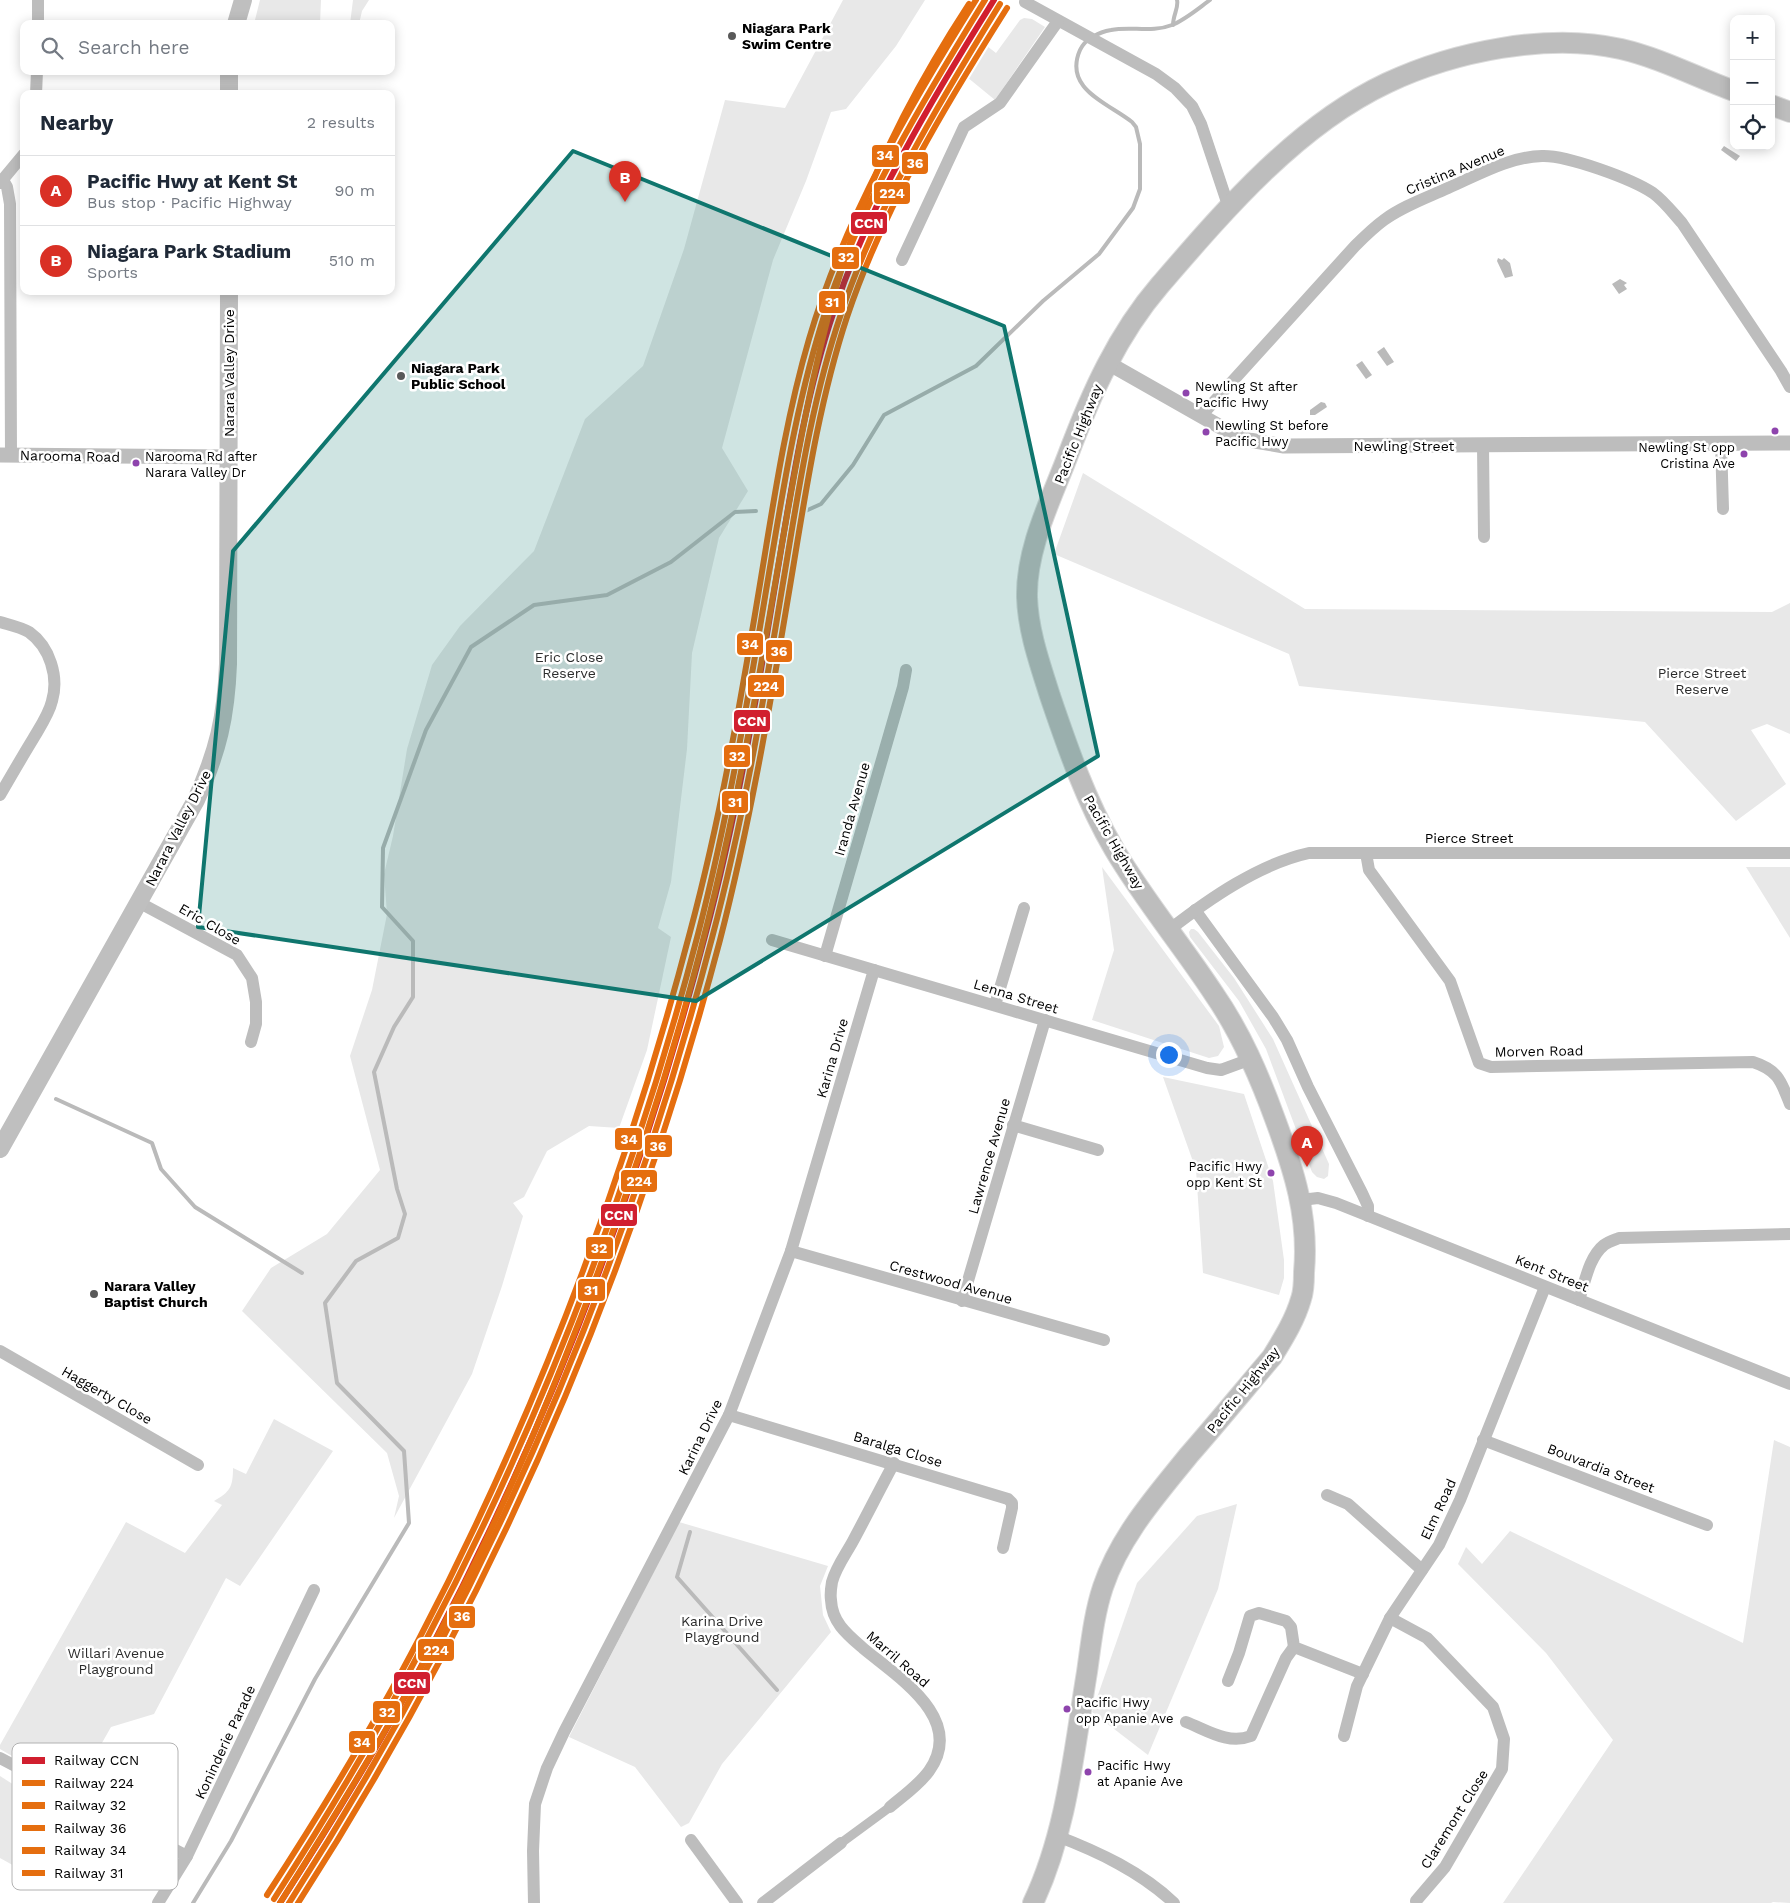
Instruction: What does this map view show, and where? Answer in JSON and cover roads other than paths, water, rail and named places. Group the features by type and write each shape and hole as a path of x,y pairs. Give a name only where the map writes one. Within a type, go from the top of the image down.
{"main road":[{"path":"237,20 243,0"},
{"name":"Pacific Highway","path":"1033,1903 1040,1888 1057,1836 1067,1798 1091,1647 1103,1588 1117,1554 1143,1510 1272,1357 1288,1330 1302,1296 1306,1252 1301,1200 1286,1150 1251,1059 1216,996 1169,930 1116,851 1101,825 1076,772 1042,670 1030,622 1027,599 1029,570 1038,534 1077,432 1108,363 1132,320 1148,299 1229,208 1287,151 1346,105 1381,86 1449,59 1495,49 1533,45 1592,44 1650,57 1730,89"},
{"path":"229,90 230,75"},
{"path":"1775,106 1790,112"},
{"name":"Narara Valley Drive","path":"0,1149 140,903 196,800 218,746 227,694 228,664 229,295"}],"street":[{"path":"38,0 38,20"},
{"path":"1025,2 1156,74 1175,88 1192,106 1201,124 1229,208"},
{"path":"902,260 964,127 1000,104 1058,21"},
{"path":"36,90 37,75"},
{"name":"Cristina Avenue","path":"1201,416 1355,246 1383,221 1400,210 1500,165 1529,157 1544,156 1558,157 1619,176 1653,193 1668,206 1704,256 1781,371 1790,388"},
{"path":"6,455 10,204 7,187 1,182 20,159"},
{"name":"Newling Street","path":"1108,363 1201,416 1249,440 1284,446 1790,443"},
{"path":"1721,443 1723,509"},
{"path":"1483,445 1484,536"},
{"name":"Narooma Road","path":"6,455 229,457"},
{"path":"0,622 29,632 46,651 52,665 54,690 52,702 43,721 0,795"},
{"name":"Iranda Avenue","path":"825,956 903,687 906,670"},
{"name":"Pierce Street","path":"1169,930 1194,910 1269,865 1308,853 1790,853"},
{"name":"Morven Road","path":"1366,853 1370,870 1450,981 1479,1063 1491,1067 1753,1062 1774,1072 1790,1104"},
{"name":"Eric Close","path":"140,903 237,955 252,978 256,1002 256,1024 251,1042"},
{"path":"995,1005 1024,908"},
{"path":"1194,910 1258,994 1287,1040 1308,1087 1368,1206 1368,1216"},
{"name":"Lenna Street","path":"772,940 1207,1068 1221,1070 1251,1059"},
{"name":"Karina Drive","path":"534,1903 533,1851 535,1804 547,1768 568,1723 729,1415 791,1251 874,970"},
{"name":"Lawrence Avenue","path":"962,1301 1045,1020"},
{"path":"1013,1125 1098,1150"},
{"name":"Kent Street","path":"1301,1200 1318,1198 1336,1203 1790,1384"},
{"path":"1579,1300 1595,1256 1605,1244 1619,1238 1790,1234"},
{"name":"Crestwood Avenue","path":"791,1251 1104,1340"},
{"name":"Elm Road","path":"1344,1736 1362,1674 1390,1618 1439,1545 1460,1500 1545,1287"},
{"name":"Haggerty Close","path":"0,1351 198,1465"},
{"name":"Baralga Close","path":"729,1415 894,1463 1008,1499 1012,1503 1012,1508 1003,1548"},
{"name":"Bouvardia Street","path":"1484,1440 1707,1525"},
{"name":"Marril Road","path":"763,1903 918,1784 929,1771 941,1742 934,1714 916,1692 848,1635 838,1624 833,1614 830,1592 836,1572 894,1463"},
{"path":"1327,1495 1348,1504 1422,1570"},
{"name":"Koninderie Parade","path":"178,1871 187,1856 314,1590"},
{"path":"1186,1722 1226,1739 1235,1740 1250,1736 1286,1658 1294,1647 1291,1627 1286,1621 1255,1613 1250,1616 1228,1681"},
{"name":"Claremont Close","path":"1390,1618 1427,1638 1494,1708 1504,1739 1502,1769 1445,1867 1416,1900"},
{"path":"1294,1647 1362,1674"},
{"path":"0,1758 12,1764"},
{"path":"1057,1836 1088,1847 1119,1864 1158,1888 1174,1903"},
{"path":"691,1840 737,1903"},
{"path":"178,1851 187,1856"},
{"name":"Koninderie Parade","path":"158,1903 166,1890"}],"waterway":[{"path":"1173,25 1177,0"},
{"path":"772,515 801,513 821,504 853,465 884,415 976,366 1043,301 1099,254 1133,208 1140,189 1140,144 1136,127 1132,122 1091,94 1083,85 1078,75 1076,64 1080,50 1089,39 1106,31 1157,29 1172,25 1187,17 1210,0"},
{"path":"193,1903 231,1841 315,1679 409,1523 404,1451 337,1383 325,1303 356,1261 398,1238 405,1214 397,1189 374,1072 394,1027 413,997 413,941 382,907 383,848 426,730 471,647 534,605 607,595 671,562 735,512 756,511"},
{"path":"56,1099 152,1143 161,1169 195,1207 302,1273"},
{"path":"690,1532 677,1577 777,1690"}],"rail line":[{"name":"34","path":"267,1895 346,1769 419,1639 462,1554 502,1468 574,1293 607,1204 637,1114 665,1024 701,890 737,719 786,432 809,339 824,294 860,206 903,122 976,0"},
{"name":"32","path":"274,1899 352,1772 425,1642 468,1557 508,1471 582,1296 615,1207 645,1116 673,1026 698,934 736,763 791,449 815,344 841,269 876,189 896,150 985,0"},
{"name":"CCN","path":"280,1903 359,1776 432,1646 475,1561 515,1475 589,1299 652,1119 680,1028 716,894 752,722 798,450 823,345 849,270 885,190 926,113 994,0"},
{"name":"31","path":"280,1903 390,1723 466,1581 538,1424 608,1245 667,1070 715,892 750,727 802,432 820,347 843,263 868,193 893,137 936,56 969,4"},
{"name":"224","path":"289,1903 359,1790 424,1674 484,1557 539,1437 589,1316 635,1192 676,1066 723,896 759,724 805,453 830,348 856,273 891,193 933,116 1000,4"},
{"name":"36","path":"298,1903 368,1790 432,1675 492,1558 547,1438 598,1316 643,1193 684,1067 720,940 758,769 819,421 847,317 879,236 918,158 961,82 1007,8"}],"place":[{"name":"Niagara Park Swim Centre","path":"732,36"},
{"name":"Niagara Park Stadium","path":"625,202"},
{"name":"Niagara Park Public School","path":"401,376"},
{"name":"Newling St after Pacific Hwy","path":"1186,393"},
{"name":"Newling St before Pacific Hwy","path":"1206,432"},
{"name":"Newling St opp Cristina Ave","path":"1744,454"},
{"name":"Narooma Rd after Narara Valley Dr","path":"136,463"},
{"name":"Pacific Hwy at Kent St","path":"1307,1167"},
{"name":"Pacific Hwy opp Kent St","path":"1271,1173"},
{"name":"Narara Valley Baptist Church","path":"94,1294"},
{"name":"Pacific Hwy opp Apanie Ave","path":"1067,1709"},
{"name":"Pacific Hwy at Apanie Ave","path":"1088,1772"}],"park label":[{"name":"Eric Close Reserve","path":"569,666"},
{"name":"Pierce Street Reserve","path":"1702,682"},
{"name":"Karina Drive Playground","path":"722,1629"},
{"name":"Willari Avenue Playground","path":"116,1662"}]}
